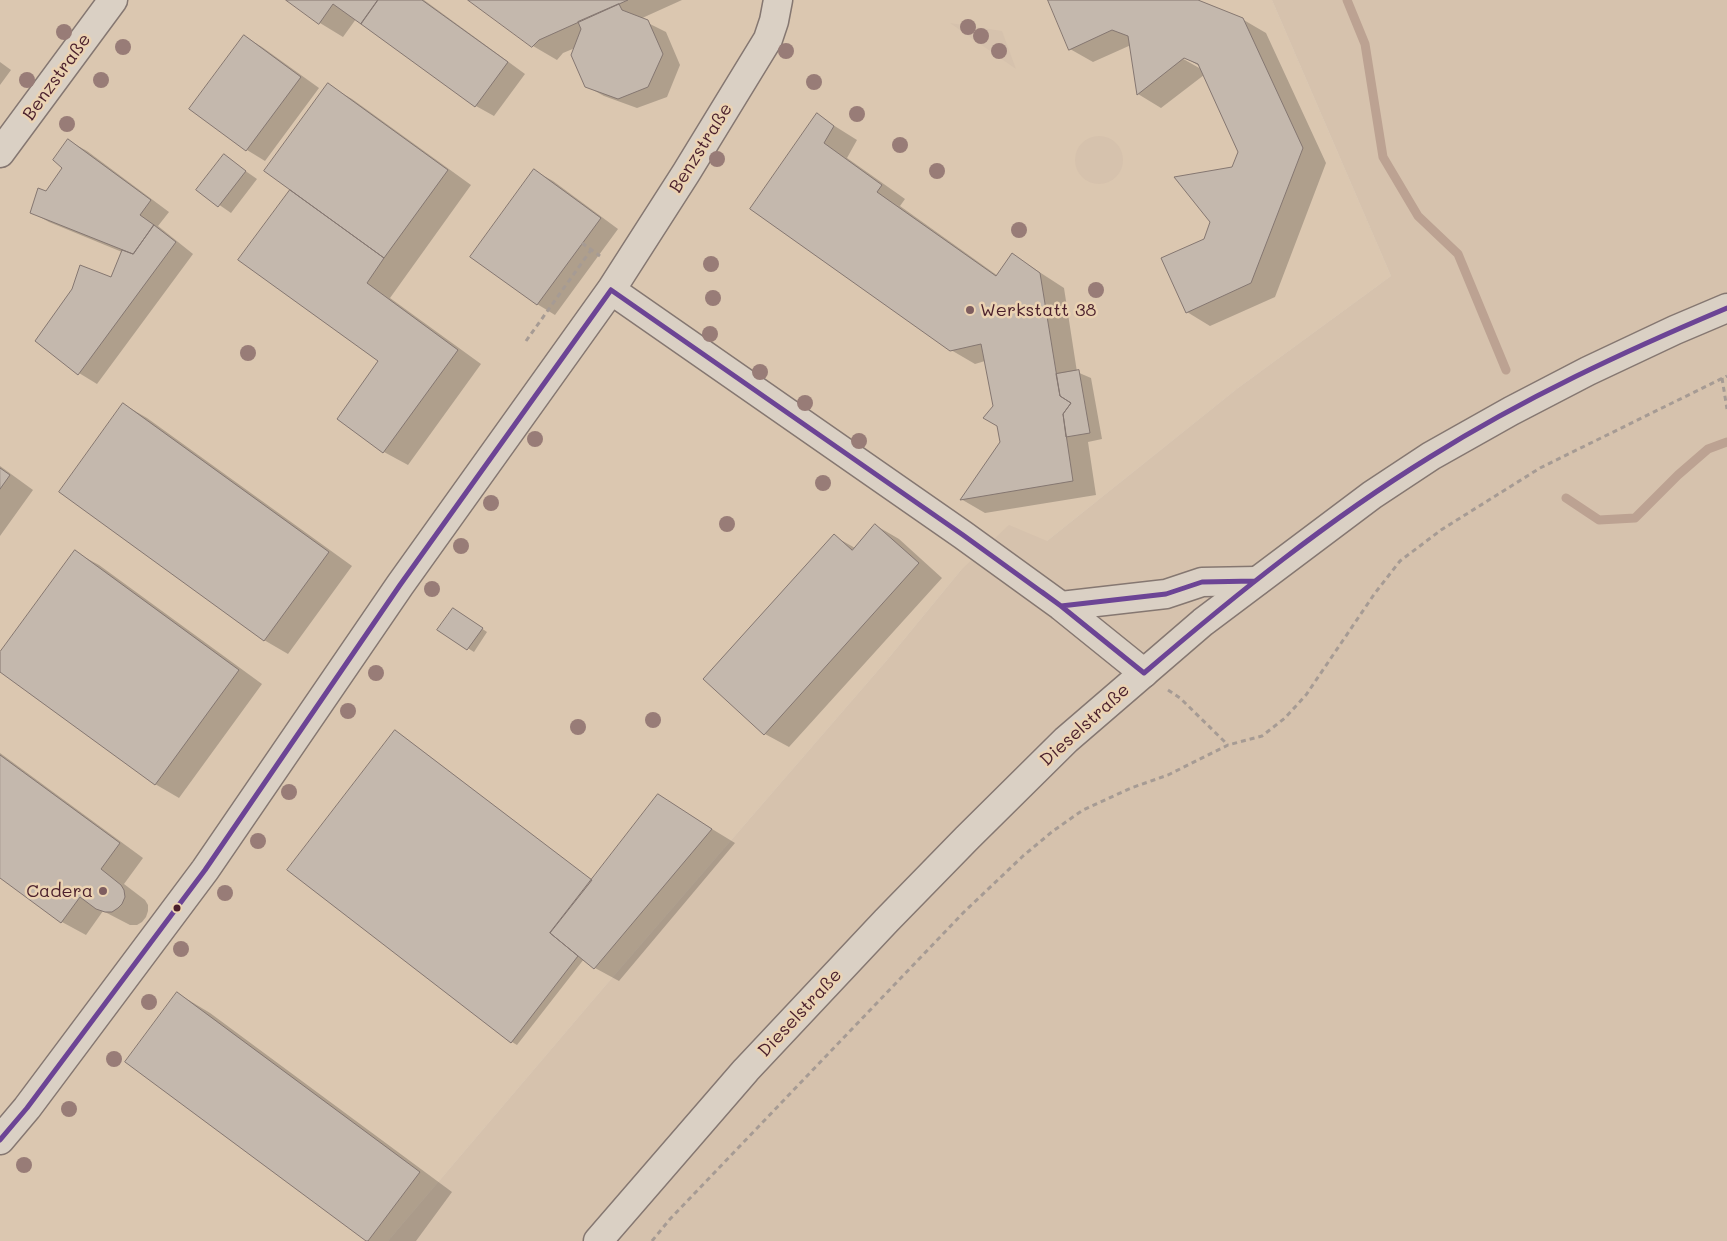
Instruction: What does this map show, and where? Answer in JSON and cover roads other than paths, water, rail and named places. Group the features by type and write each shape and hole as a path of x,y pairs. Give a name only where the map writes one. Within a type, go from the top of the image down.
{"street":[{"name":"Benzstraße","path":"0,154 113,0"},
{"name":"Benzstraße","path":"0,1140 27,1108 205,870 400,584 611,290 686,173 768,38 778,0"},
{"path":"611,290 963,535 1061,606 1144,673"},
{"name":"Dieselstraße","path":"598,1241 746,1070 886,921 1066,740 1203,622 1364,501 1431,456 1588,371 1727,308"},
{"path":"1061,606 1166,594 1202,582 1257,581"}],"waterway":[{"path":"1347,0 1365,44 1383,157 1418,216 1458,254 1506,370"},
{"path":"1566,498 1599,520 1635,518 1678,475 1708,449 1727,442"}],"place":[{"name":"Werkstatt 38","path":"970,310"},
{"name":"Cadera","path":"103,891"}]}
